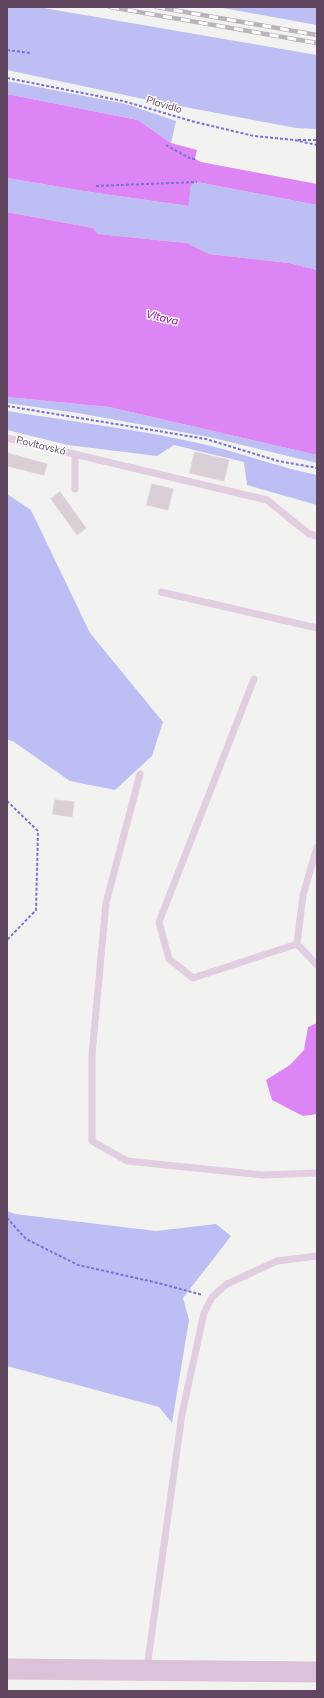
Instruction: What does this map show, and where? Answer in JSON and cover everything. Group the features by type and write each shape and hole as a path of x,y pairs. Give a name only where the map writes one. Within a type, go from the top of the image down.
{"street":[{"path":"7,1669 317,1672"}],"lane":[{"name":"Povltavská","path":"7,438 267,500 309,534 317,536"},
{"path":"75,455 75,489"},
{"path":"161,592 317,628"},
{"path":"254,679 159,922 169,959 193,978 296,944"},
{"path":"140,774 106,903 92,1054 92,1141 127,1161 263,1175 317,1174"},
{"path":"296,944 303,895 317,848"},
{"path":"296,944 317,965"},
{"path":"146,1670 182,1414 204,1313 212,1297 227,1284 277,1261 317,1256"}],"path":[{"path":"7,50 30,54"},
{"name":"Plavidlo","path":"7,78 123,101 194,122 254,136 294,140 317,145"},
{"path":"294,140 317,140"},
{"path":"166,145 191,159 195,159"},
{"path":"96,186 197,182"},
{"path":"7,406 206,439 278,461 317,468"},
{"path":"7,800 38,831 36,910 7,940"},
{"path":"7,1218 26,1240 78,1265 212,1297"}],"shaded area":[{"path":"7,7 38,7 317,55 317,129 296,128 153,101 7,70"},
{"path":"217,7 317,7 317,25"},
{"path":"7,81 126,104 176,121 171,143 138,120 7,94"},
{"path":"7,178 187,206 191,185 197,182 317,205 317,270 289,263 209,254 187,243 98,234 93,228 7,212"},
{"path":"7,397 109,407 317,455 317,463 209,437 78,413 7,403"},
{"path":"7,411 186,440 317,475 317,505 247,485 244,462 174,445 157,456 68,445 7,430"},
{"path":"7,494 31,510 90,633 163,722 152,756 115,790 70,781 14,742 7,739"},
{"path":"7,1211 15,1214 156,1231 216,1224 231,1236 183,1298 189,1320 172,1423 159,1407 7,1366"}],"water":[{"path":"7,94 138,120 171,143 197,150 195,159 201,162 317,184 317,205 197,182 191,185 188,206 7,178"},
{"name":"Vltava","path":"7,212 93,228 98,234 187,243 209,254 289,263 317,270 317,455 109,407 7,397"},
{"path":"317,1023 317,1114 303,1116 272,1100 266,1080 290,1065 304,1050 308,1027"}],"building":[{"path":"195,452 229,460 224,481 190,473"},
{"path":"7,453 47,464 44,475 7,466"},
{"path":"152,484 173,489 168,510 147,505"},
{"path":"60,492 86,528 77,535 51,499"},
{"path":"55,800 74,802 72,817 53,814"}],"railway":[{"path":"110,7 317,43"},
{"path":"156,7 317,35"}]}
